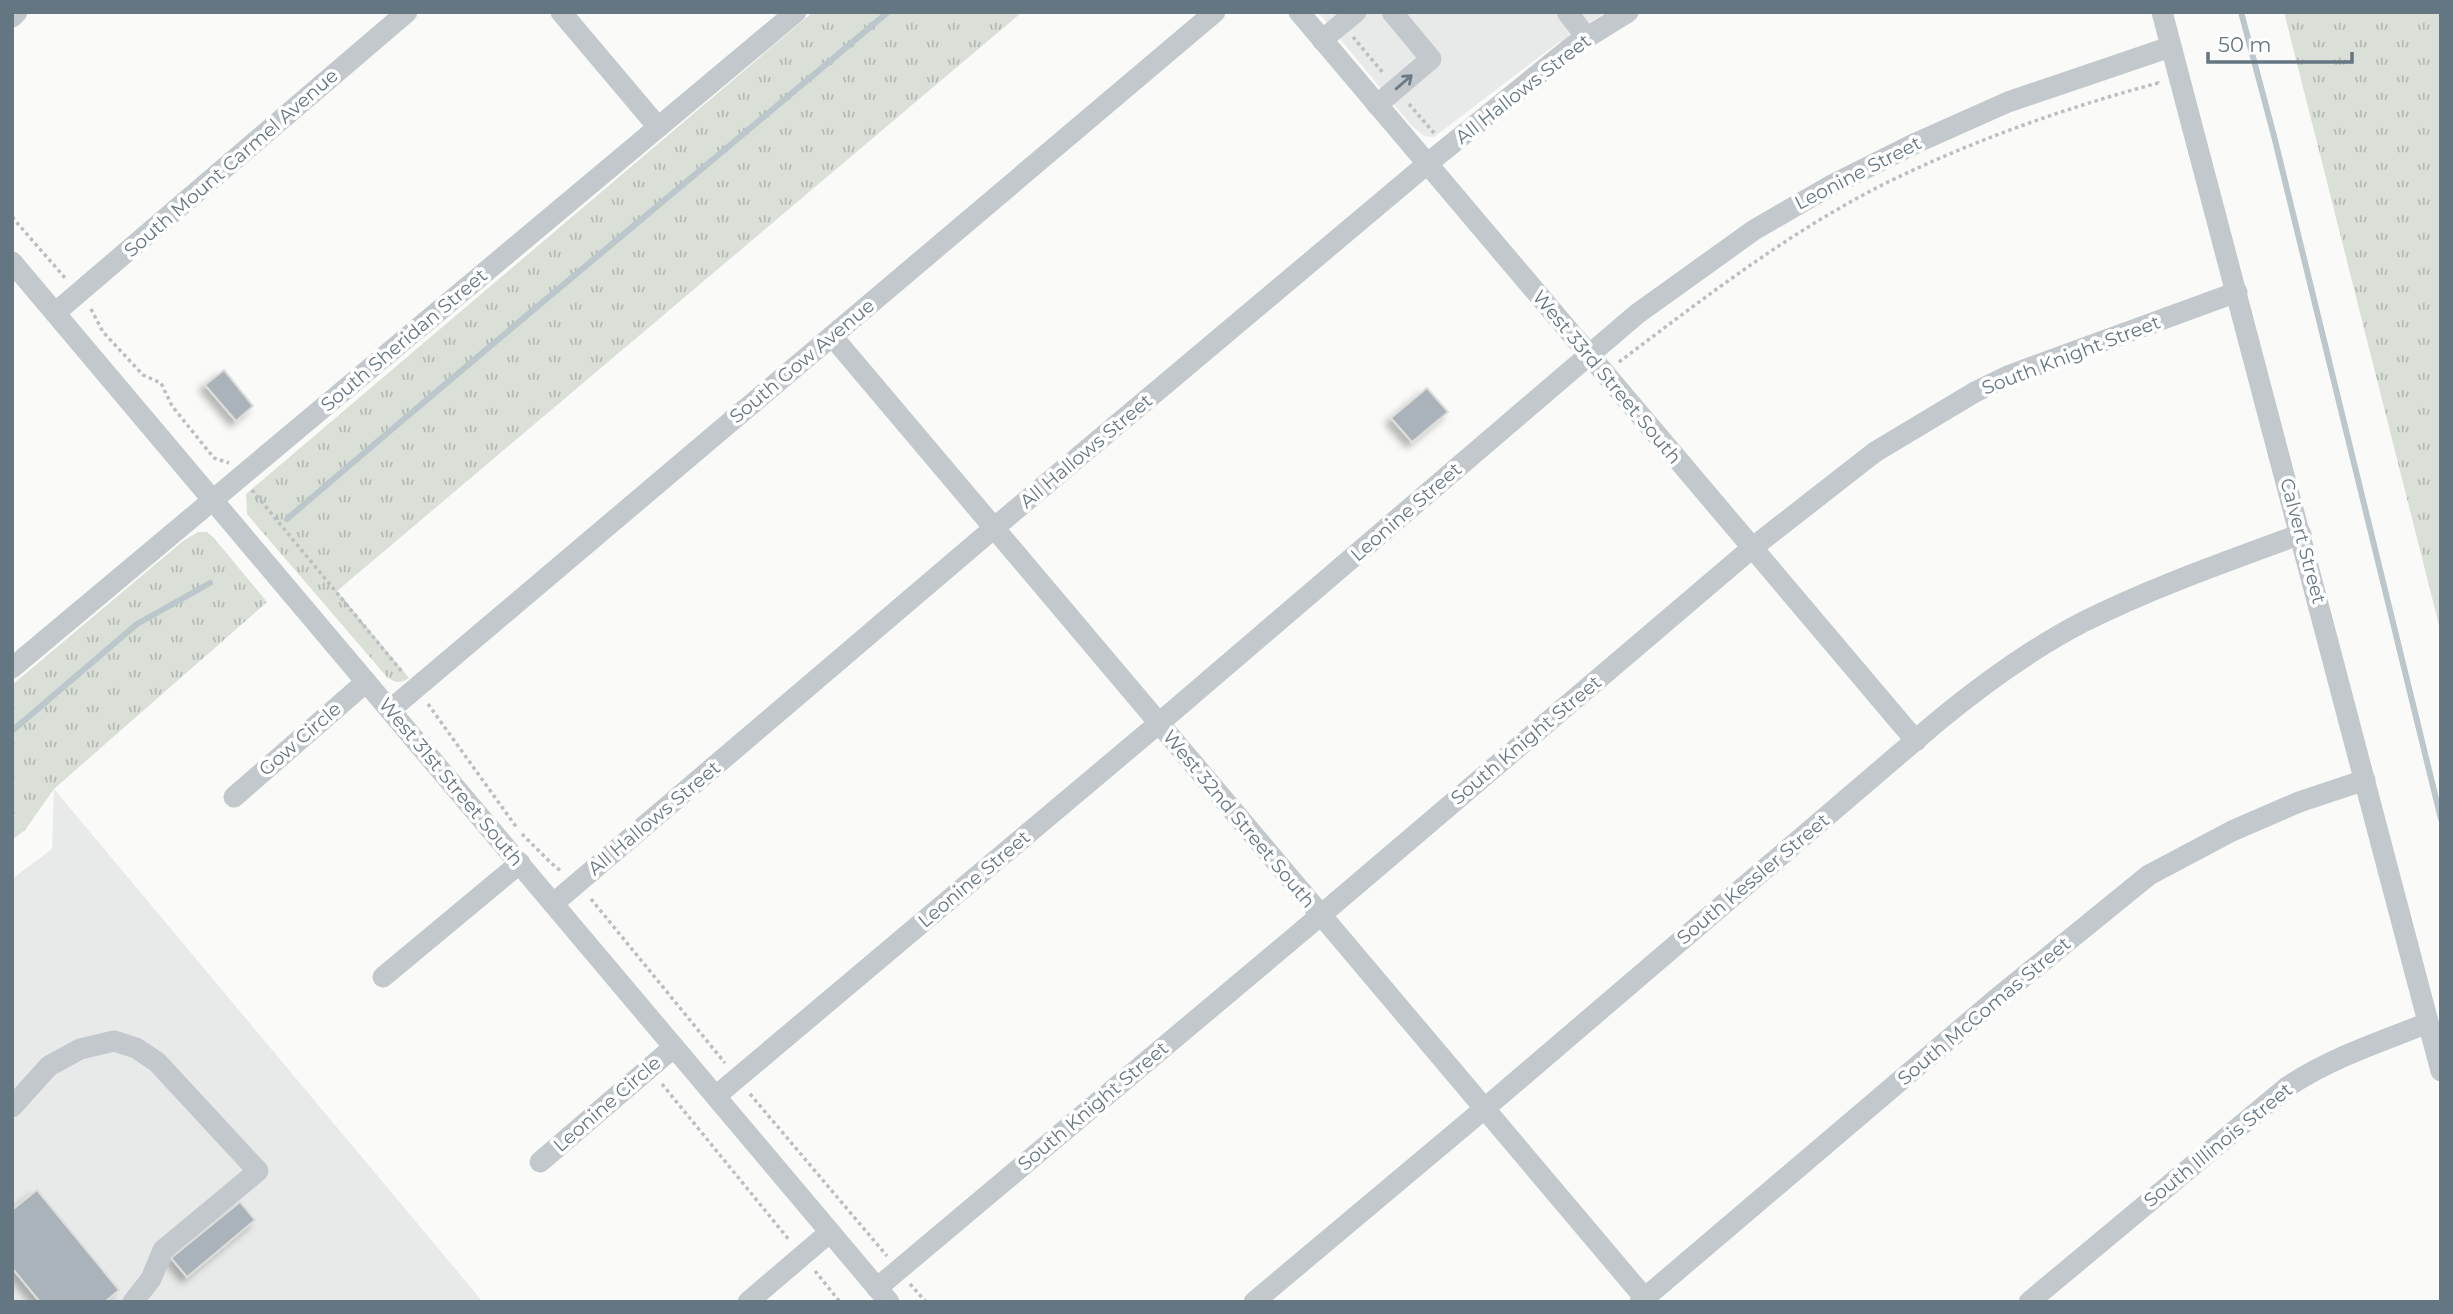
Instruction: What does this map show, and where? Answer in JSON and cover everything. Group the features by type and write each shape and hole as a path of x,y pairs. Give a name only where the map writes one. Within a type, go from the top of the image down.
{"street":[{"path":"12,17 18,12"},
{"name":"South Mount Carmel Avenue","path":"55,313 407,12"},
{"path":"561,12 658,127"},
{"name":"South Sheridan Street","path":"12,668 796,12"},
{"name":"South Gow Avenue","path":"390,710 1215,12"},
{"name":"West 33rd Street South","path":"1298,12 1916,741"},
{"path":"1322,40 1356,12"},
{"path":"1377,105 1431,59 1392,12"},
{"path":"1567,12 1587,38"},
{"name":"All Hallows Street","path":"554,903 1427,164 1573,46 1628,12"},
{"name":"Calvert Street","path":"2162,12 2441,1071"},
{"name":"Leonine Street","path":"716,1096 1158,724 1637,314 1760,226 1830,186 1916,143 2008,102 2170,47"},
{"name":"West 31st Street South","path":"12,262 20,288 55,313 883,1295"},
{"name":"South Knight Street","path":"883,1295 898,1269 1321,915 1752,548 1875,452 1975,392 2034,365 2237,292"},
{"name":"West 32nd Street South","path":"832,336 1644,1301"},
{"name":"South Kessler Street","path":"1254,1302 1916,741 1999,674 2083,622 2176,580 2301,534"},
{"name":"Gow Circle","path":"234,797 366,682"},
{"name":"South McComas Street","path":"1644,1301 1984,1009 2150,875 2232,831 2299,802 2365,780"},
{"path":"383,977 520,863"},
{"name":"South Illinois Street","path":"2029,1302 2287,1087 2306,1074 2351,1052 2428,1023"},
{"path":"12,1107 49,1066 80,1049 114,1041 136,1048 157,1062 258,1171 163,1250 151,1279 133,1302"},
{"name":"Leonine Circle","path":"540,1162 674,1047"},
{"path":"748,1302 830,1232"}],"path":[{"path":"1616,364 1728,279 1817,222 1884,184 2063,110 2158,83 2162,96"},
{"path":"12,217 89,306 103,332 143,375 161,383 172,406 214,458 228,461 328,579 416,688 519,830 550,862 578,883 737,1078 926,1302"},
{"path":"661,1083 840,1302"}],"shaded area":[{"path":"1318,12 1606,12 1555,45 1434,137 1424,136 1411,125"},
{"path":"54,789 483,1302 12,1302 12,879 52,849"}],"green space":[{"path":"813,12 1022,12 337,591 409,678 393,681 247,514 246,494"},
{"path":"2284,12 2441,12 2441,633"},
{"path":"198,532 207,532 214,538 267,602 54,789 25,830 12,840 12,685 183,541"}],"building":[{"path":"224,370 253,406 236,421 205,385"},
{"path":"1427,388 1448,412 1412,442 1391,418"},
{"path":"37,1190 119,1290 105,1302 40,1302 12,1268 12,1210"},
{"path":"240,1202 255,1220 187,1277 171,1258"}],"waterway":[{"path":"287,519 888,12"},
{"path":"2241,12 2274,136 2441,819"},
{"path":"12,731 137,624 210,583"}]}
